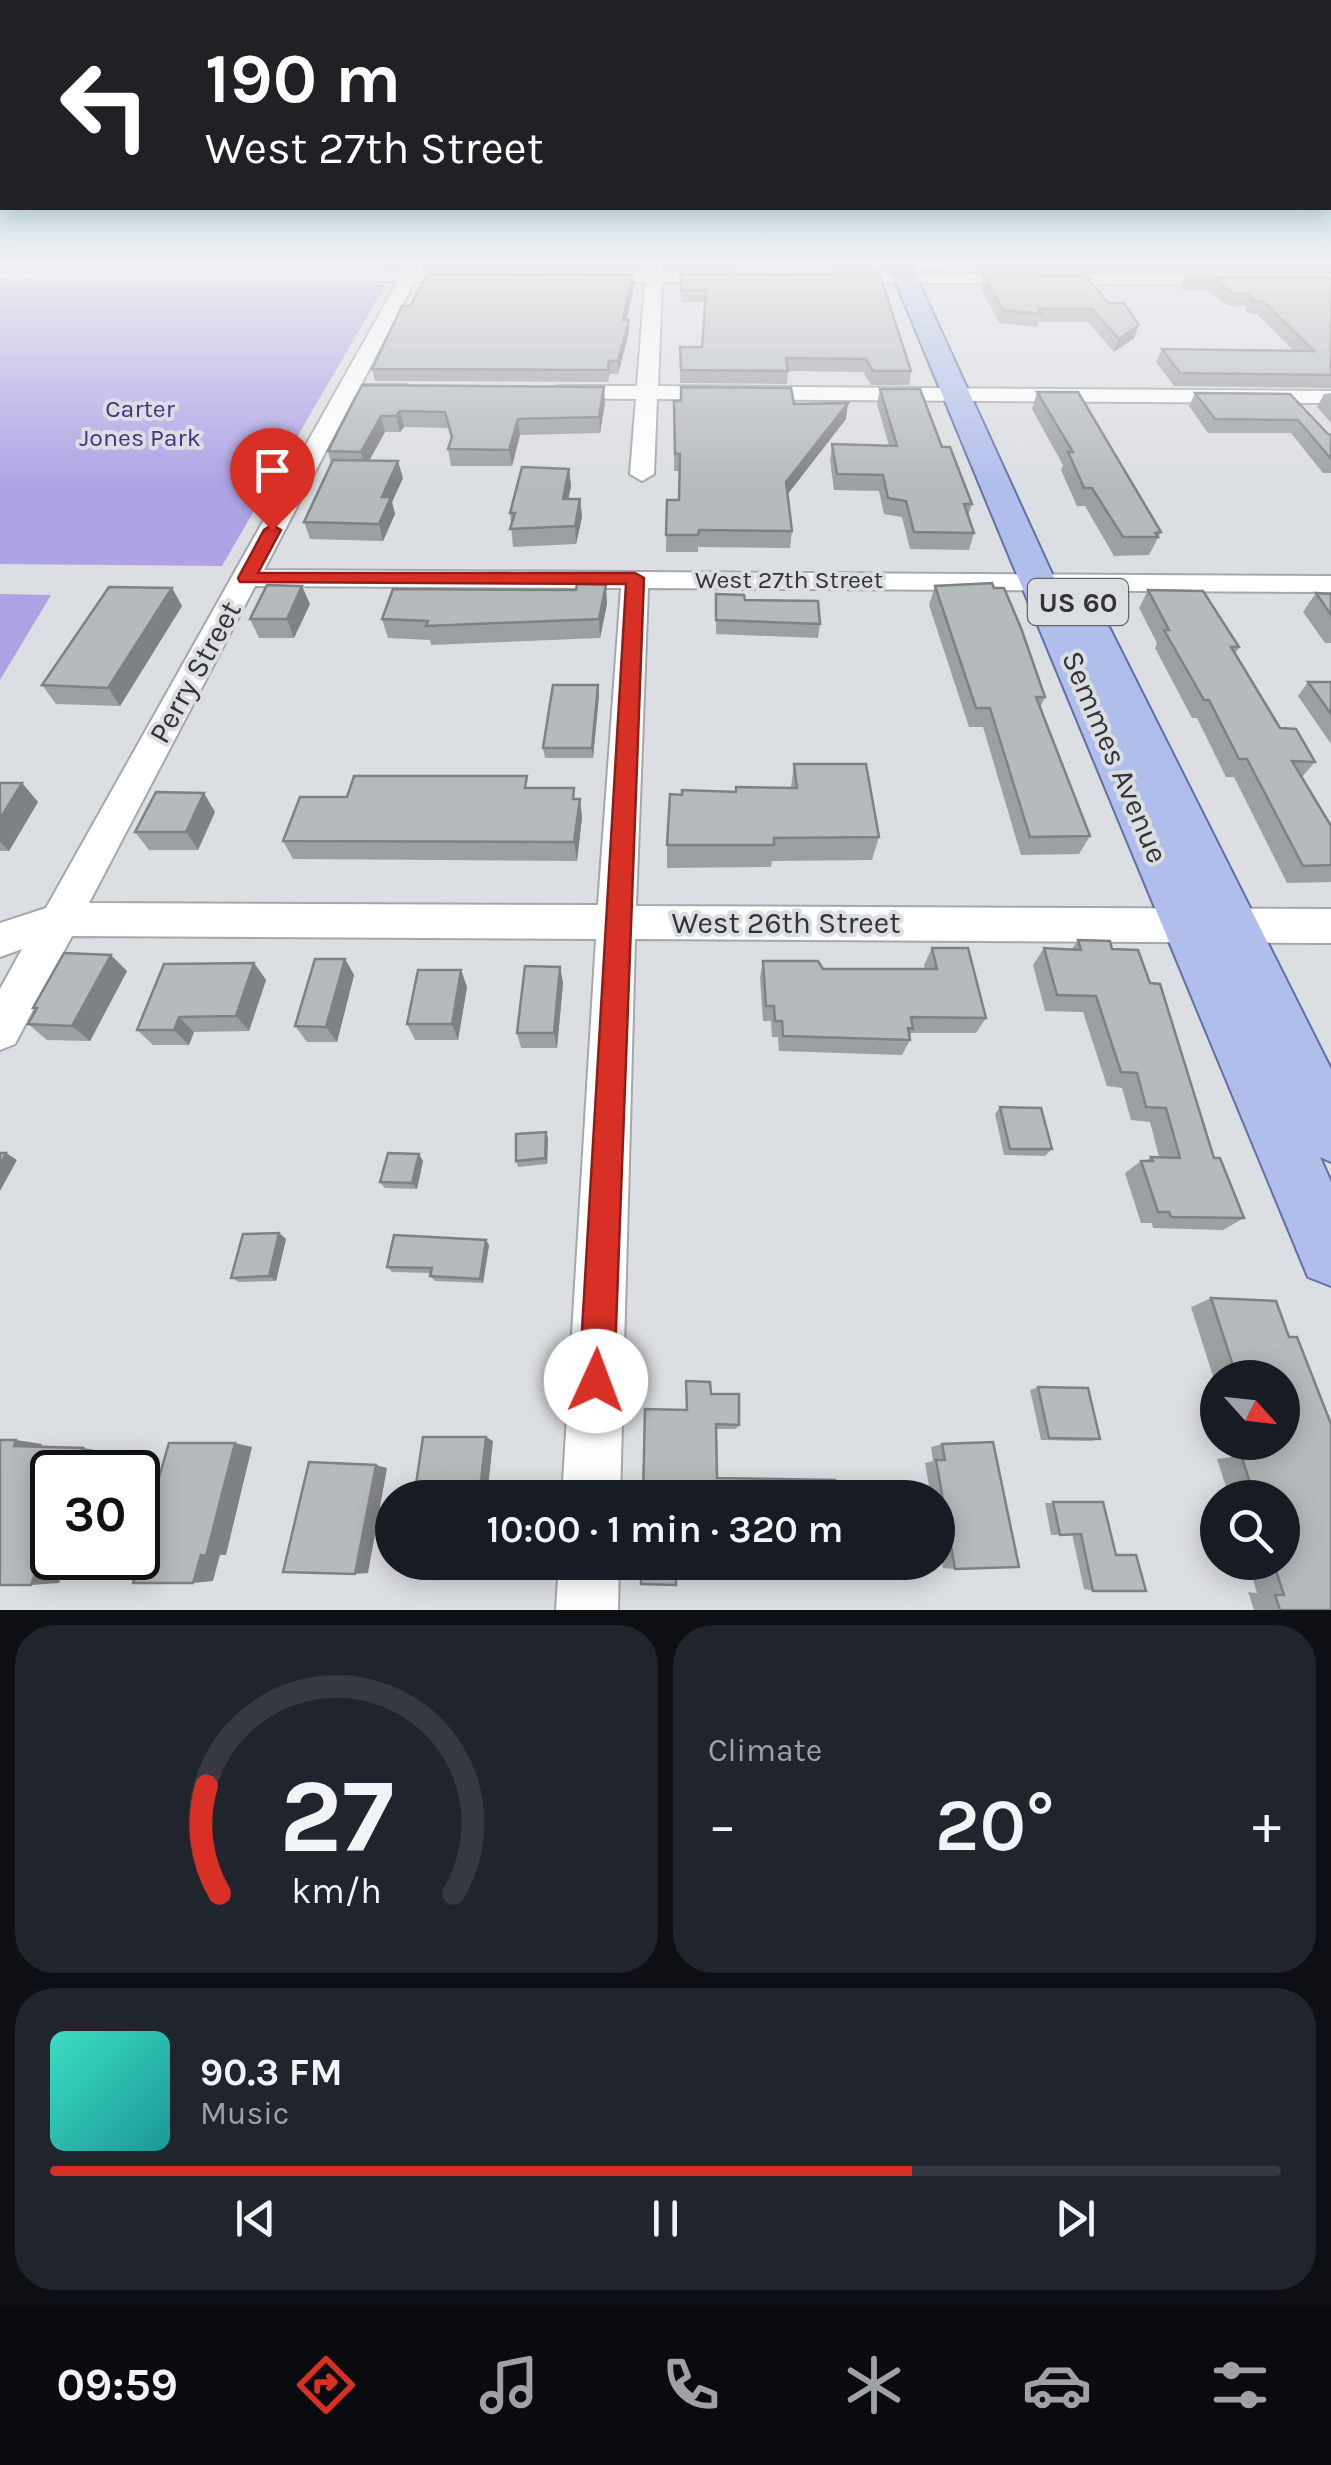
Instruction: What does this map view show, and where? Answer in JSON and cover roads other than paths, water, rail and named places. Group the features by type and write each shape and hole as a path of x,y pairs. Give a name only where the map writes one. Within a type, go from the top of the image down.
{"main road":[{"name":"Semmes Avenue","path":"941,336 1210,924 1331,1254"},
{"name":"Semmes Avenue","path":"1210,924 1331,1132"}],"street":[{"name":"Perry Street","path":"0,1030 377,336"},
{"path":"642,474 650,336"},
{"path":"348,391 436,392"},
{"path":"532,392 1331,396"},
{"path":"1289,396 1310,418"},
{"name":"West 27th Street","path":"246,578 1331,584"},
{"path":"592,1480 635,578"},
{"name":"West 26th Street","path":"0,916 1331,926"},
{"name":"West 26th Street","path":"0,940 61,918"},
{"path":"586,1610 587,1580"}],"park label":[{"name":"Carter Jones Park","path":"140,422"}]}
